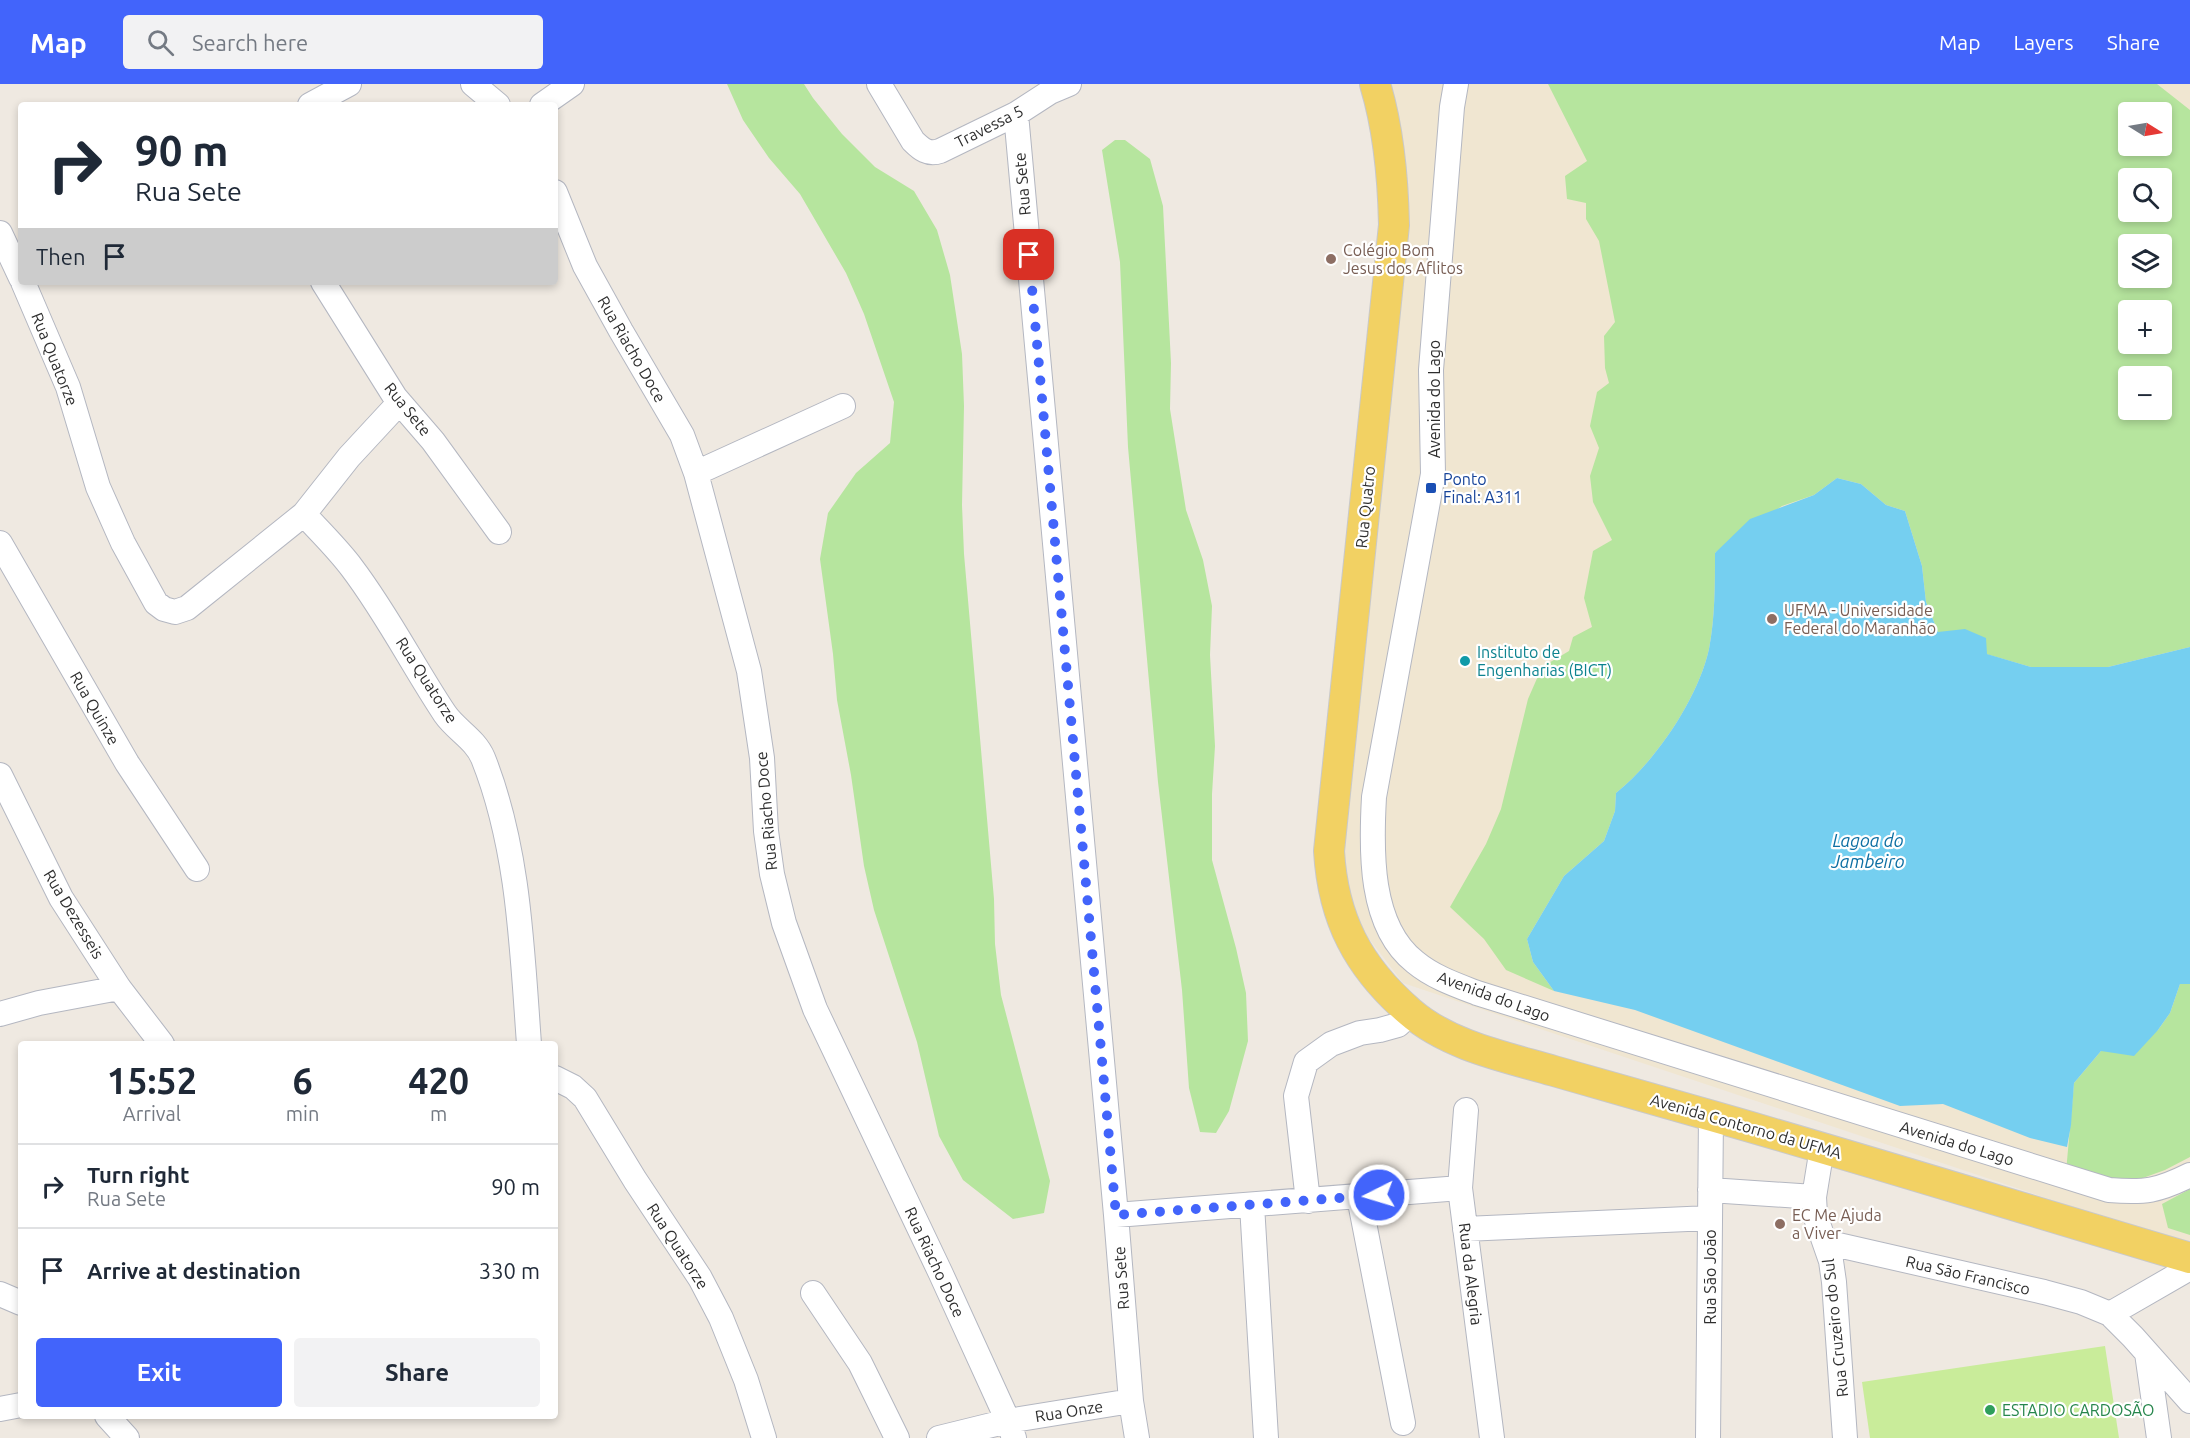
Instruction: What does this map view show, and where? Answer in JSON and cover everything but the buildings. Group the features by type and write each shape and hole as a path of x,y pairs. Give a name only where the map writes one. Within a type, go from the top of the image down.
{"main road":[{"name":"Rua Quatro","path":"1345,929 1336,905 1330,874 1330,839 1394,225 1391,159 1375,84"},
{"name":"Avenida Contorno da UFMA","path":"1345,929 1358,955 1374,977 1411,1013 1444,1034 1488,1052 1711,1115 2190,1258"}],"street":[{"path":"316,102 349,84"},
{"path":"473,84 494,102"},
{"path":"546,102 572,84"},
{"name":"Travessa 5","path":"879,84 913,141 929,153 940,151 1016,114 1055,87"},
{"name":"Avenida do Lago","path":"1456,84 1452,107 1431,370 1433,474 1374,797 1373,869 1385,920 1392,935 1413,961 1429,973 1477,993 2109,1190 2136,1192 2160,1189 2190,1175"},
{"name":"Rua Sete","path":"1016,114 1131,1401 1137,1438"},
{"name":"Rua Riacho Doce","path":"558,199 585,266 682,435 696,473 749,671 762,758 765,831 772,874 784,923 815,1009 942,1274 1011,1430"},
{"name":"Rua Quatorze","path":"0,233 18,271"},
{"name":"Rua Quatorze","path":"24,285 68,387 98,487 123,543 156,603 164,609 175,612 187,608 304,514 352,568 392,627 449,720 482,755 504,821 522,954 529,1041"},
{"name":"Rua Sete","path":"325,285 399,403 433,441 499,532"},
{"path":"304,514 349,457 399,403"},
{"path":"696,473 843,406"},
{"name":"Rua Quinze","path":"0,543 126,763 197,869"},
{"name":"Rua Dezesseis","path":"0,775 61,898 119,988 160,1041"},
{"path":"0,1014 39,1003 119,988"},
{"path":"1308,1201 1296,1096 1306,1062 1331,1044 1360,1033 1398,1025 1411,1013"},
{"name":"Rua Quatorze","path":"558,1080 573,1087 585,1098 635,1180 700,1278 721,1318 746,1380 764,1438"},
{"name":"Rua da Alegria","path":"1466,1110 1460,1188 1492,1438"},
{"name":"Rua São João","path":"1708,1438 1711,1115"},
{"name":"Rua Cruzeiro do Sul","path":"1822,1148 1814,1197 1815,1215 1831,1261 1834,1282 1845,1438"},
{"path":"1116,1215 1460,1188"},
{"path":"1710,1190 1814,1197"},
{"path":"1359,1197 1403,1423"},
{"path":"1252,1205 1266,1438"},
{"path":"1465,1229 1710,1218"},
{"name":"Rua São Francisco","path":"1825,1242 2043,1292 2081,1302 2110,1314 2190,1401"},
{"path":"2110,1314 2190,1268"},
{"path":"813,1293 860,1363 897,1438"},
{"path":"0,1294 18,1302"},
{"path":"2146,1353 2158,1438"},
{"name":"Rua Onze","path":"939,1438 1011,1430 1131,1401"},
{"path":"0,1409 18,1406"},
{"path":"110,1419 127,1438"}],"shaded area":[{"name":"UFMA - Universidade Federal do Maranhão","path":"1382,84 2190,84 2190,1246 1403,983 1350,914 1334,828 1397,173"}],"green space":[{"path":"727,84 804,84 842,134 875,167 914,191 937,230 950,275 962,354 964,554 994,899 995,944 1001,995 1050,1181 1044,1213 1013,1219 963,1180 939,1136 917,1042 874,910 864,866 837,700 820,559 828,513 856,473 890,443 894,402 864,314 846,273 800,194 769,158 743,120"},
{"path":"1548,84 2157,84 2190,110 2190,647 2108,667 2031,667 1986,654 1938,632 1926,602 1922,566 1905,511 1886,505 1861,484 1837,478 1814,495 1782,506 1715,553 1711,637 1695,688 1660,747 1631,780 1616,793 1615,811 1604,841 1564,876 1527,939 1533,962 1554,991 1506,970 1484,939 1450,907 1486,844 1501,809 1528,699 1542,667 1569,651 1573,637 1592,627 1584,598 1593,551 1612,540 1593,502 1590,476 1599,448 1590,426 1597,392 1609,383 1605,368 1604,336 1615,322 1599,241 1586,219 1586,203 1567,199 1565,176 1587,161"},
{"path":"1115,140 1125,140 1150,159 1163,206 1171,363 1170,409 1186,510 1203,560 1212,606 1210,655 1215,746 1212,860 1246,993 1248,1041 1229,1111 1216,1133 1200,1132 1189,1088 1182,990 1158,782 1128,447 1120,262 1102,150"},
{"path":"2180,984 2190,984 2190,1157 2165,1170 2129,1183 2066,1172 2074,1083 2101,1051 2158,1030 2170,1013"},
{"path":"2190,1189 2190,1235 2168,1228 2162,1204"},
{"name":"ESTADIO CARDOSÃO","path":"2105,1346 2119,1438 1870,1438 1862,1382"}],"water":[{"name":"Lagoa do Jambeiro","path":"1837,478 1861,484 1886,505 1905,511 1922,566 1926,602 1938,632 1965,629 1986,638 1987,654 2031,667 2108,667 2190,647 2190,984 2180,984 2170,1013 2134,1056 2101,1051 2074,1083 2067,1147 2030,1138 1943,1104 1900,1106 1635,1010 1554,991 1533,962 1527,939 1564,876 1604,841 1615,811 1616,793 1631,780 1660,747 1695,688 1711,637 1715,553 1750,519 1814,495"}],"place":[{"name":"Colégio Bom Jesus dos Aflitos","path":"1331,259"},
{"name":"Ponto Final: A311","path":"1431,488"},
{"name":"UFMA - Universidade Federal do Maranhão","path":"1772,619"},
{"name":"Instituto de Engenharias (BICT)","path":"1465,661"},
{"name":"EC Me Ajuda a Viver","path":"1780,1224"},
{"name":"ESTADIO CARDOSÃO","path":"1990,1410"}],"route":[{"path":"1029,255 1116,1215 1379,1195"}]}
